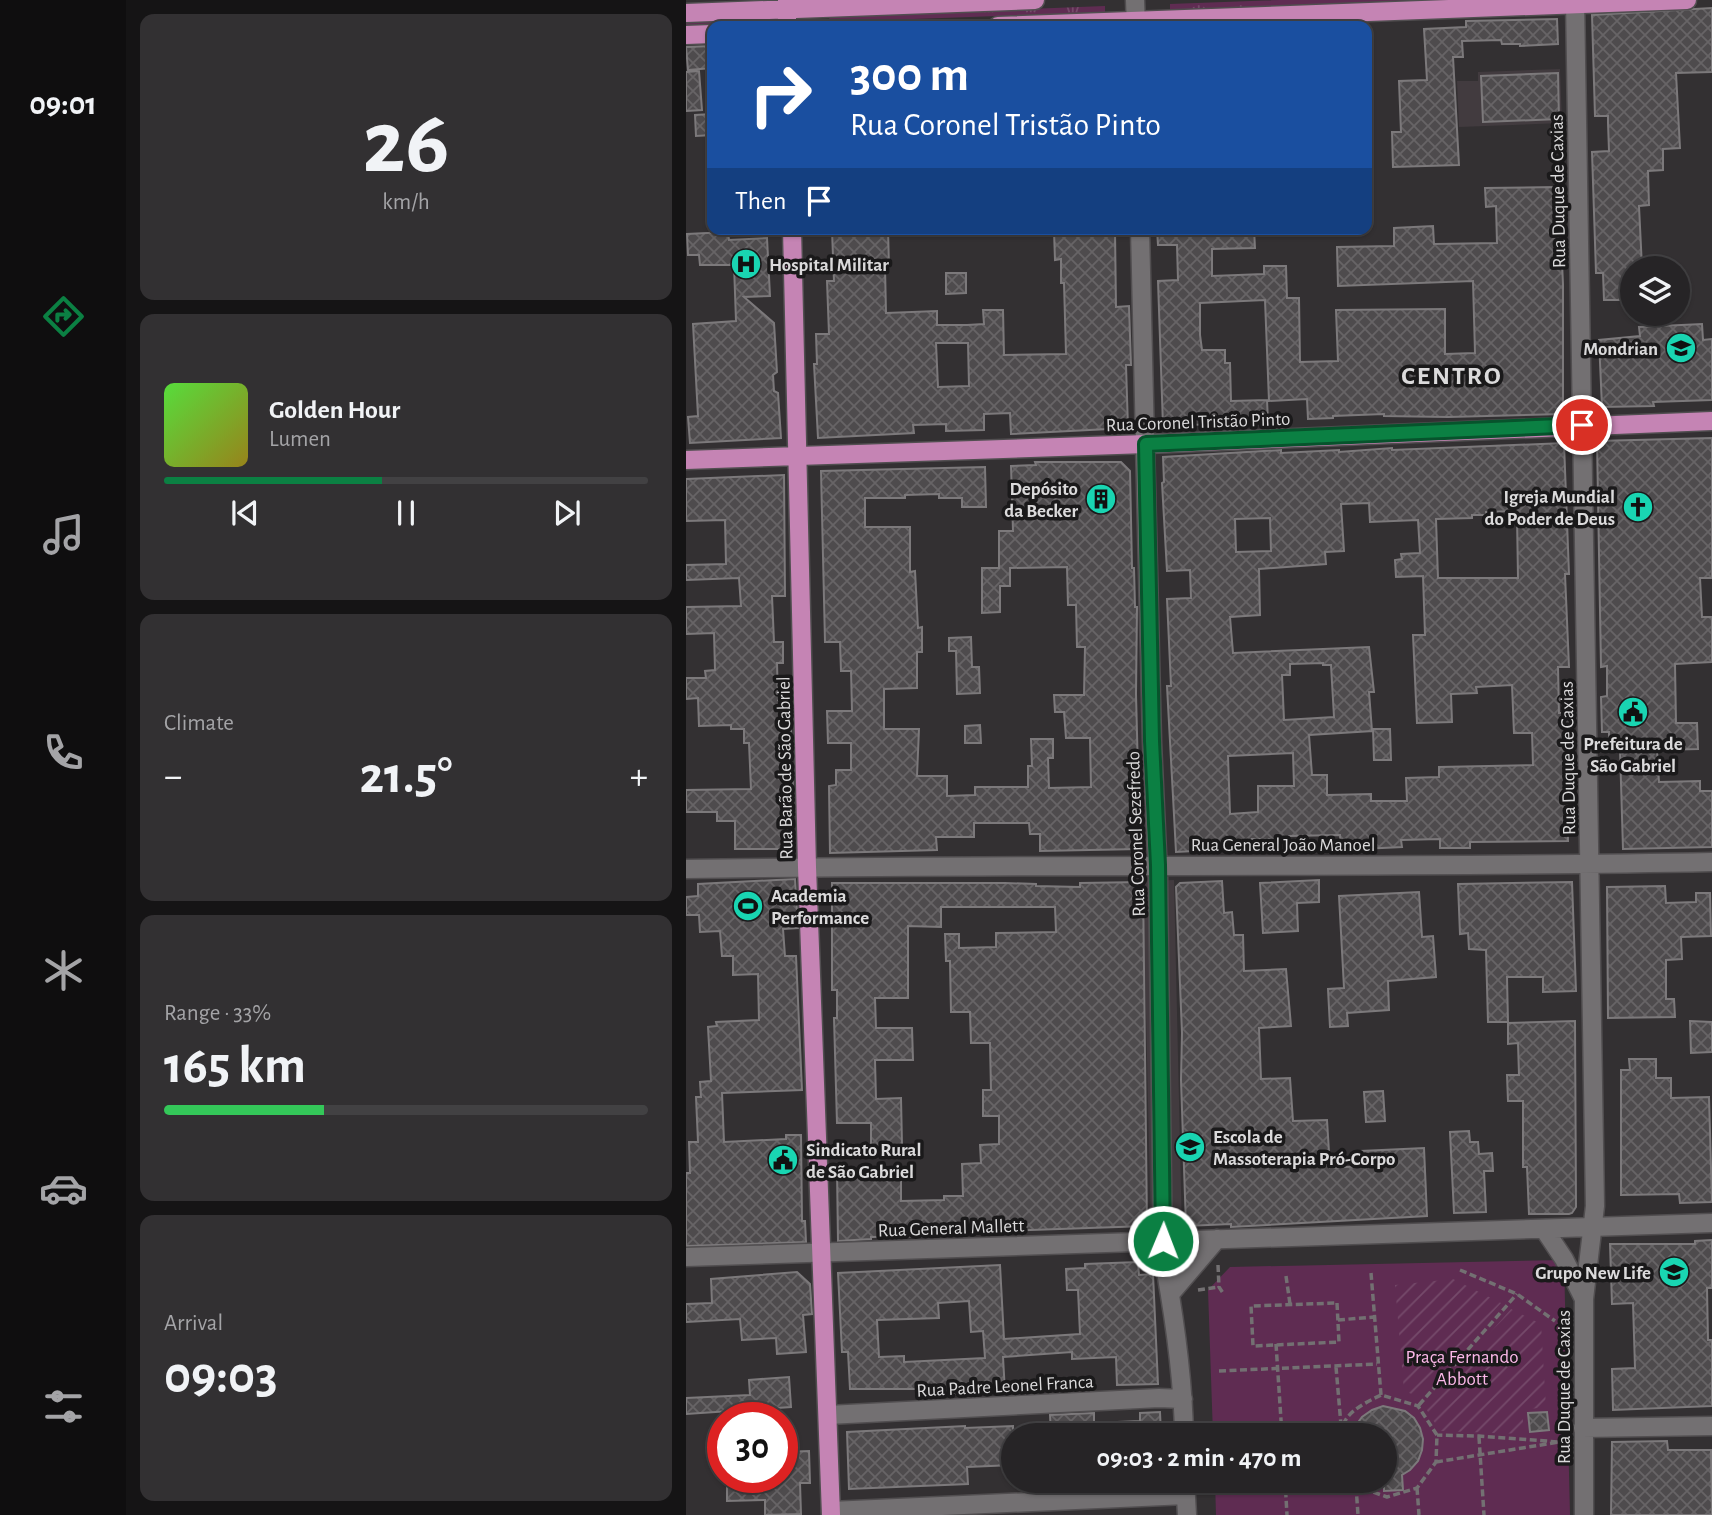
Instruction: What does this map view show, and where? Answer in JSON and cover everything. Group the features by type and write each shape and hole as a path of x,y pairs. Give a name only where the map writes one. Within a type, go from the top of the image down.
{"main road":[{"path":"686,13 1035,0"},
{"path":"1196,21 1575,2 1687,0"},
{"path":"686,35 707,34"},
{"name":"Rua Barão de São Gabriel","path":"792,235 807,867 831,1513"},
{"name":"Rua Coronel Tristão Pinto","path":"686,460 1712,421"}],"street":[{"path":"1135,0 1136,21"},
{"name":"Rua Duque de Caxias","path":"1575,2 1594,1227 1584,1299 1584,1515"},
{"name":"Rua Coronel Sezefredo","path":"1140,235 1152,741 1158,865 1163,1241 1184,1399 1184,1423"},
{"name":"Rua General João Manoel","path":"686,869 1712,862"},
{"name":"Rua General Mallett","path":"686,1257 1712,1223"},
{"path":"1545,1229 1584,1299"},
{"path":"1171,1293 1217,1239"},
{"name":"Rua Padre Leonel Franca","path":"828,1415 1159,1398 1184,1399"},
{"path":"1583,1428 1712,1426"},
{"path":"831,1513 1114,1493"},
{"path":"1185,1493 1187,1515"}],"path":[{"path":"1460,1270 1517,1294 1555,1321"},
{"path":"1371,1273 1381,1395"},
{"path":"1286,1276 1290,1304"},
{"path":"1418,1406 1517,1294"},
{"path":"1337,1303 1339,1342 1254,1346 1251,1306 1290,1304 1337,1303"},
{"path":"1338,1320 1374,1317"},
{"path":"1276,1344 1281,1423"},
{"path":"1219,1371 1377,1364"},
{"path":"1336,1367 1341,1423"},
{"path":"1344,1423 1356,1407 1381,1395 1418,1406 1437,1435 1436,1462 1417,1488 1387,1497 1376,1493"},
{"path":"1436,1462 1559,1442 1437,1435"},
{"path":"1479,1436 1484,1515"},
{"path":"1417,1488 1419,1515"},
{"path":"1286,1493 1287,1515"},
{"path":"1356,1493 1358,1515"}],"shaded area":[{"path":"1560,69 1562,123 1459,127 1457,81 1478,81 1478,72"},
{"path":"1174,880 1182,1233 1151,1234 1143,881"}],"green space":[{"path":"1280,0 1415,0 1170,10 1170,4"},
{"path":"1105,6 1105,12 858,21 830,21 829,17"},
{"path":"707,22 707,28 686,29 686,23"},
{"name":"Praça Fernando Abbott","path":"1564,1260 1570,1515 1216,1515 1215,1493 1397,1493 1397,1423 1213,1423 1208,1290 1230,1267"},
{"path":"1453,1279 1501,1303 1417,1396 1404,1391 1395,1285"},
{"path":"1511,1309 1541,1324 1546,1407 1522,1410 1524,1434 1440,1431 1425,1407"}],"building":[{"path":"1712,8 1712,72 1676,73 1680,148 1663,149 1663,170 1648,171 1649,205 1639,206 1641,256 1620,256 1620,300 1604,300 1603,273 1596,273 1592,152 1609,151 1608,116 1595,116 1592,15"},
{"path":"1557,19 1558,44 1520,46 1502,44 1501,40 1462,41 1463,57 1453,57 1459,165 1393,167 1392,132 1401,132 1399,81 1427,80 1424,29 1466,27 1466,21"},
{"path":"707,46 707,68 688,70 686,47"},
{"path":"699,71 702,110 686,111 686,72"},
{"path":"1558,73 1559,119 1483,122 1481,76"},
{"path":"707,114 707,135 696,136 695,115"},
{"path":"1557,187 1558,241 1561,241 1563,284 1563,414 1448,417 1384,414 1308,419 1307,399 1269,401 1265,300 1200,303 1200,335 1202,350 1225,350 1225,363 1230,363 1231,401 1267,400 1268,422 1163,426 1158,281 1178,280 1177,245 1158,245 1157,235 1254,235 1255,248 1212,249 1212,276 1264,274 1264,266 1286,266 1287,298 1299,298 1300,362 1338,361 1336,310 1445,309 1445,354 1475,353 1473,281 1338,286 1337,247 1394,246 1394,228 1433,226 1434,244 1497,243 1496,206 1486,207 1485,188"},
{"path":"687,234 728,235 729,240 767,238 770,296 744,297 774,323 777,372 773,375 774,391 778,393 781,438 690,443 688,417 698,416 693,324 736,321 734,265 700,265 699,255 688,255"},
{"path":"832,235 888,235 889,267 885,267 886,313 937,311 937,325 967,325 984,324 983,310 1003,310 1004,355 1066,354 1064,283 1061,283 1061,259 1055,260 1054,235 1115,235 1116,307 1129,306 1131,365 1126,365 1128,428 1011,434 1010,413 984,414 984,430 946,431 946,424 913,425 914,433 818,438 814,364 817,364 816,334 829,334 827,281 834,281","holes":["936,343 968,343 969,386 938,387"]},
{"path":"946,273 966,273 966,293 946,294"},
{"path":"1702,324 1703,340 1712,339 1712,400 1653,402 1654,406 1602,407 1599,340 1640,336 1639,327"},
{"path":"1712,438 1712,578 1700,578 1702,617 1712,617 1712,662 1675,664 1676,723 1697,723 1698,749 1657,750 1659,782 1700,781 1700,791 1712,791 1712,847 1623,849 1620,750 1609,751 1609,732 1602,732 1601,697 1607,696 1607,666 1601,667 1597,441"},
{"path":"1564,443 1569,667 1558,667 1559,713 1569,713 1571,755 1566,755 1568,841 1470,842 1470,848 1440,848 1440,839 1401,840 1402,847 1341,850 1340,835 1289,836 1289,839 1252,839 1253,848 1176,852 1167,686 1171,686 1167,599 1191,598 1190,570 1167,571 1163,457 1281,450 1281,453","holes":["1369,503 1370,522 1418,520 1420,553 1401,554 1402,559 1395,560 1396,577 1423,576 1425,635 1413,635 1417,723 1452,722 1451,694 1477,693 1476,687 1512,685 1514,733 1532,733 1533,765 1439,767 1439,777 1406,778 1407,801 1371,801 1371,794 1327,795 1327,775 1312,775 1309,735 1372,731 1369,692 1374,692 1369,647 1233,653 1230,617 1260,615 1259,569 1326,564 1325,552 1344,551 1341,504","1513,511 1513,517 1517,517 1518,578 1438,578 1436,519 1472,518 1472,515 1486,515 1486,512","1270,518 1271,551 1236,552 1235,519","1290,664 1331,665 1334,717 1284,720 1282,675 1290,675","1293,753 1294,786 1258,786 1258,812 1230,814 1228,756"]},
{"path":"1035,462 1121,462 1130,471 1132,568 1137,607 1140,849 1040,851 1040,834 1030,834 1029,823 974,823 974,837 936,837 937,850 830,853 829,786 836,785 836,770 851,770 851,743 828,743 827,711 852,711 851,671 841,671 840,642 825,642 821,471 985,467 986,507 962,507 962,498 939,498 939,494 905,495 905,498 865,498 865,527 910,527 910,572 915,571 918,628 922,627 922,652 917,652 917,688 884,689 884,729 919,729 917,776 947,776 947,796 975,795 975,787 1028,787 1028,766 1032,766 1031,739 1053,739 1053,758 1048,758 1049,788 1091,787 1090,738 1066,738 1064,712 1055,712 1054,695 1084,695 1085,647 1077,647 1076,605 1068,605 1067,567 1010,568 1010,586 1000,586 1000,612 982,613 982,568 999,568 999,531 1013,531 1011,466 1036,465"},
{"path":"784,475 785,596 772,596 774,642 783,642 783,663 777,663 778,700 790,700 794,816 791,816 792,844 786,849 735,849 735,821 717,821 717,812 686,812 686,790 751,789 749,743 744,743 744,729 731,729 731,725 699,726 698,698 686,699 686,678 706,678 705,671 715,670 714,633 686,634 686,607 741,606 739,578 686,580 686,565 726,564 725,520 686,521 686,479"},
{"path":"971,637 972,667 979,667 980,693 957,694 956,651 949,651 949,638"},
{"path":"980,725 981,743 965,743 965,726"},
{"path":"1373,729 1390,729 1391,760 1374,760"},
{"path":"795,879 798,928 783,929 785,956 796,956 802,1090 722,1093 724,1142 786,1139 786,1135 801,1135 802,1221 805,1221 806,1242 686,1246 686,1173 690,1173 689,1142 698,1142 696,1097 701,1097 700,1082 711,1081 708,1027 717,1026 716,1022 759,1020 758,974 733,975 733,956 722,956 720,931 700,932 699,915 686,915 686,897 698,896 698,884"},
{"path":"1319,880 1319,902 1297,903 1298,931 1263,933 1260,883"},
{"path":"1222,881 1224,913 1232,912 1234,935 1243,935 1244,971 1286,969 1291,1026 1259,1028 1261,1079 1290,1078 1293,1121 1327,1120 1330,1168 1362,1166 1361,1151 1424,1148 1427,1216 1231,1227 1231,1224 1186,1226 1176,887 1180,883"},
{"path":"1143,882 1147,1226 944,1233 944,1236 871,1237 838,1241 837,1170 872,1170 872,1178 901,1178 901,1201 944,1200 944,1196 963,1196 962,1164 981,1163 980,1145 999,1144 999,1116 983,1116 983,1090 991,1090 990,1043 971,1043 970,1012 951,1012 950,961 946,961 945,934 959,934 959,948 996,947 996,933 1056,932 1055,907 941,907 941,927 908,926 908,998 875,998 876,1028 912,1028 913,1060 875,1060 876,1099 901,1098 902,1145 871,1146 871,1123 837,1123 834,1018 837,1018 837,990 832,990 832,883 1005,883 1080,887 1080,883"},
{"path":"1572,882 1576,991 1543,992 1543,977 1507,977 1508,1022 1488,1022 1486,950 1469,949 1468,933 1460,934 1458,884"},
{"path":"1665,886 1666,903 1696,902 1696,893 1710,893 1711,936 1681,937 1682,959 1666,960 1666,999 1674,999 1675,1017 1608,1018 1607,887"},
{"path":"1419,892 1422,937 1433,936 1436,977 1388,981 1389,1010 1347,1013 1348,1026 1330,1027 1328,989 1344,988 1339,896"},
{"path":"1575,1021 1576,1207 1569,1214 1529,1214 1527,1167 1523,1167 1523,1101 1508,1101 1507,1075 1519,1075 1518,1043 1508,1044 1508,1023"},
{"path":"1690,1021 1712,1022 1712,1052 1691,1053"},
{"path":"1629,1059 1656,1059 1656,1078 1671,1078 1671,1098 1709,1097 1712,1202 1680,1203 1679,1194 1621,1195 1621,1070 1630,1070"},
{"path":"1383,1091 1385,1121 1366,1122 1364,1092"},
{"path":"1469,1131 1470,1142 1478,1142 1479,1154 1492,1153 1493,1171 1484,1171 1486,1212 1454,1213 1450,1132"},
{"path":"1712,1240 1712,1288 1707,1288 1708,1340 1712,1340 1712,1406 1613,1410 1612,1369 1635,1368 1633,1303 1612,1304 1610,1244 1695,1244 1695,1241"},
{"path":"1138,1262 1139,1275 1153,1274 1158,1384 1117,1385 1116,1357 1072,1359 1072,1352 1003,1357 1005,1392 925,1395 925,1389 850,1389 848,1352 842,1352 838,1273 1000,1265 1004,1339 1080,1334 1078,1290 1067,1290 1066,1269 1085,1268 1085,1264","holes":["969,1301 971,1332 983,1331 985,1358 904,1362 904,1356 879,1357 877,1320 939,1318 938,1303"]},
{"path":"797,1272 810,1284 812,1314 803,1315 806,1352 777,1354 776,1338 742,1340 740,1319 686,1322 686,1304 712,1303 711,1279"},
{"path":"789,1377 791,1402 707,1402 707,1413 686,1414 686,1398 750,1395 749,1380"},
{"path":"1383,1406 1405,1411 1414,1418 1420,1428 1422,1450 1418,1461 1402,1475 1403,1490 1397,1490 1397,1423 1358,1423 1372,1410"},
{"path":"1160,1412 1160,1423 1094,1423 1140,1421 1140,1413"},
{"path":"1547,1412 1549,1430 1530,1432 1528,1413"},
{"path":"1094,1413 1094,1423 1050,1423 1050,1415"},
{"path":"1001,1426 1001,1466 967,1467 968,1484 849,1489 847,1432"},
{"path":"1667,1441 1668,1450 1711,1450 1712,1515 1611,1515 1612,1442"},
{"path":"798,1451 809,1451 810,1483 800,1483 801,1514 765,1515 765,1500 727,1501 727,1493 798,1493"}],"place":[{"name":"Hospital Militar","path":"746,264"},
{"name":"Mondrian","path":"1681,348"},
{"name":"Depósito da Becker","path":"1101,499"},
{"name":"Igreja Mundial do Poder de Deus","path":"1638,507"},
{"name":"Prefeitura de São Gabriel","path":"1633,712"},
{"name":"Academia Performance","path":"748,906"},
{"name":"Escola de Massoterapia Pró-Corpo","path":"1190,1147"},
{"name":"Sindicato Rural de São Gabriel","path":"783,1160"},
{"name":"Grupo New Life","path":"1674,1272"}],"district":[{"name":"CENTRO","path":"1452,375"}],"route":[{"path":"1163,1241 1158,865 1152,741 1146,444 1582,425"}]}
